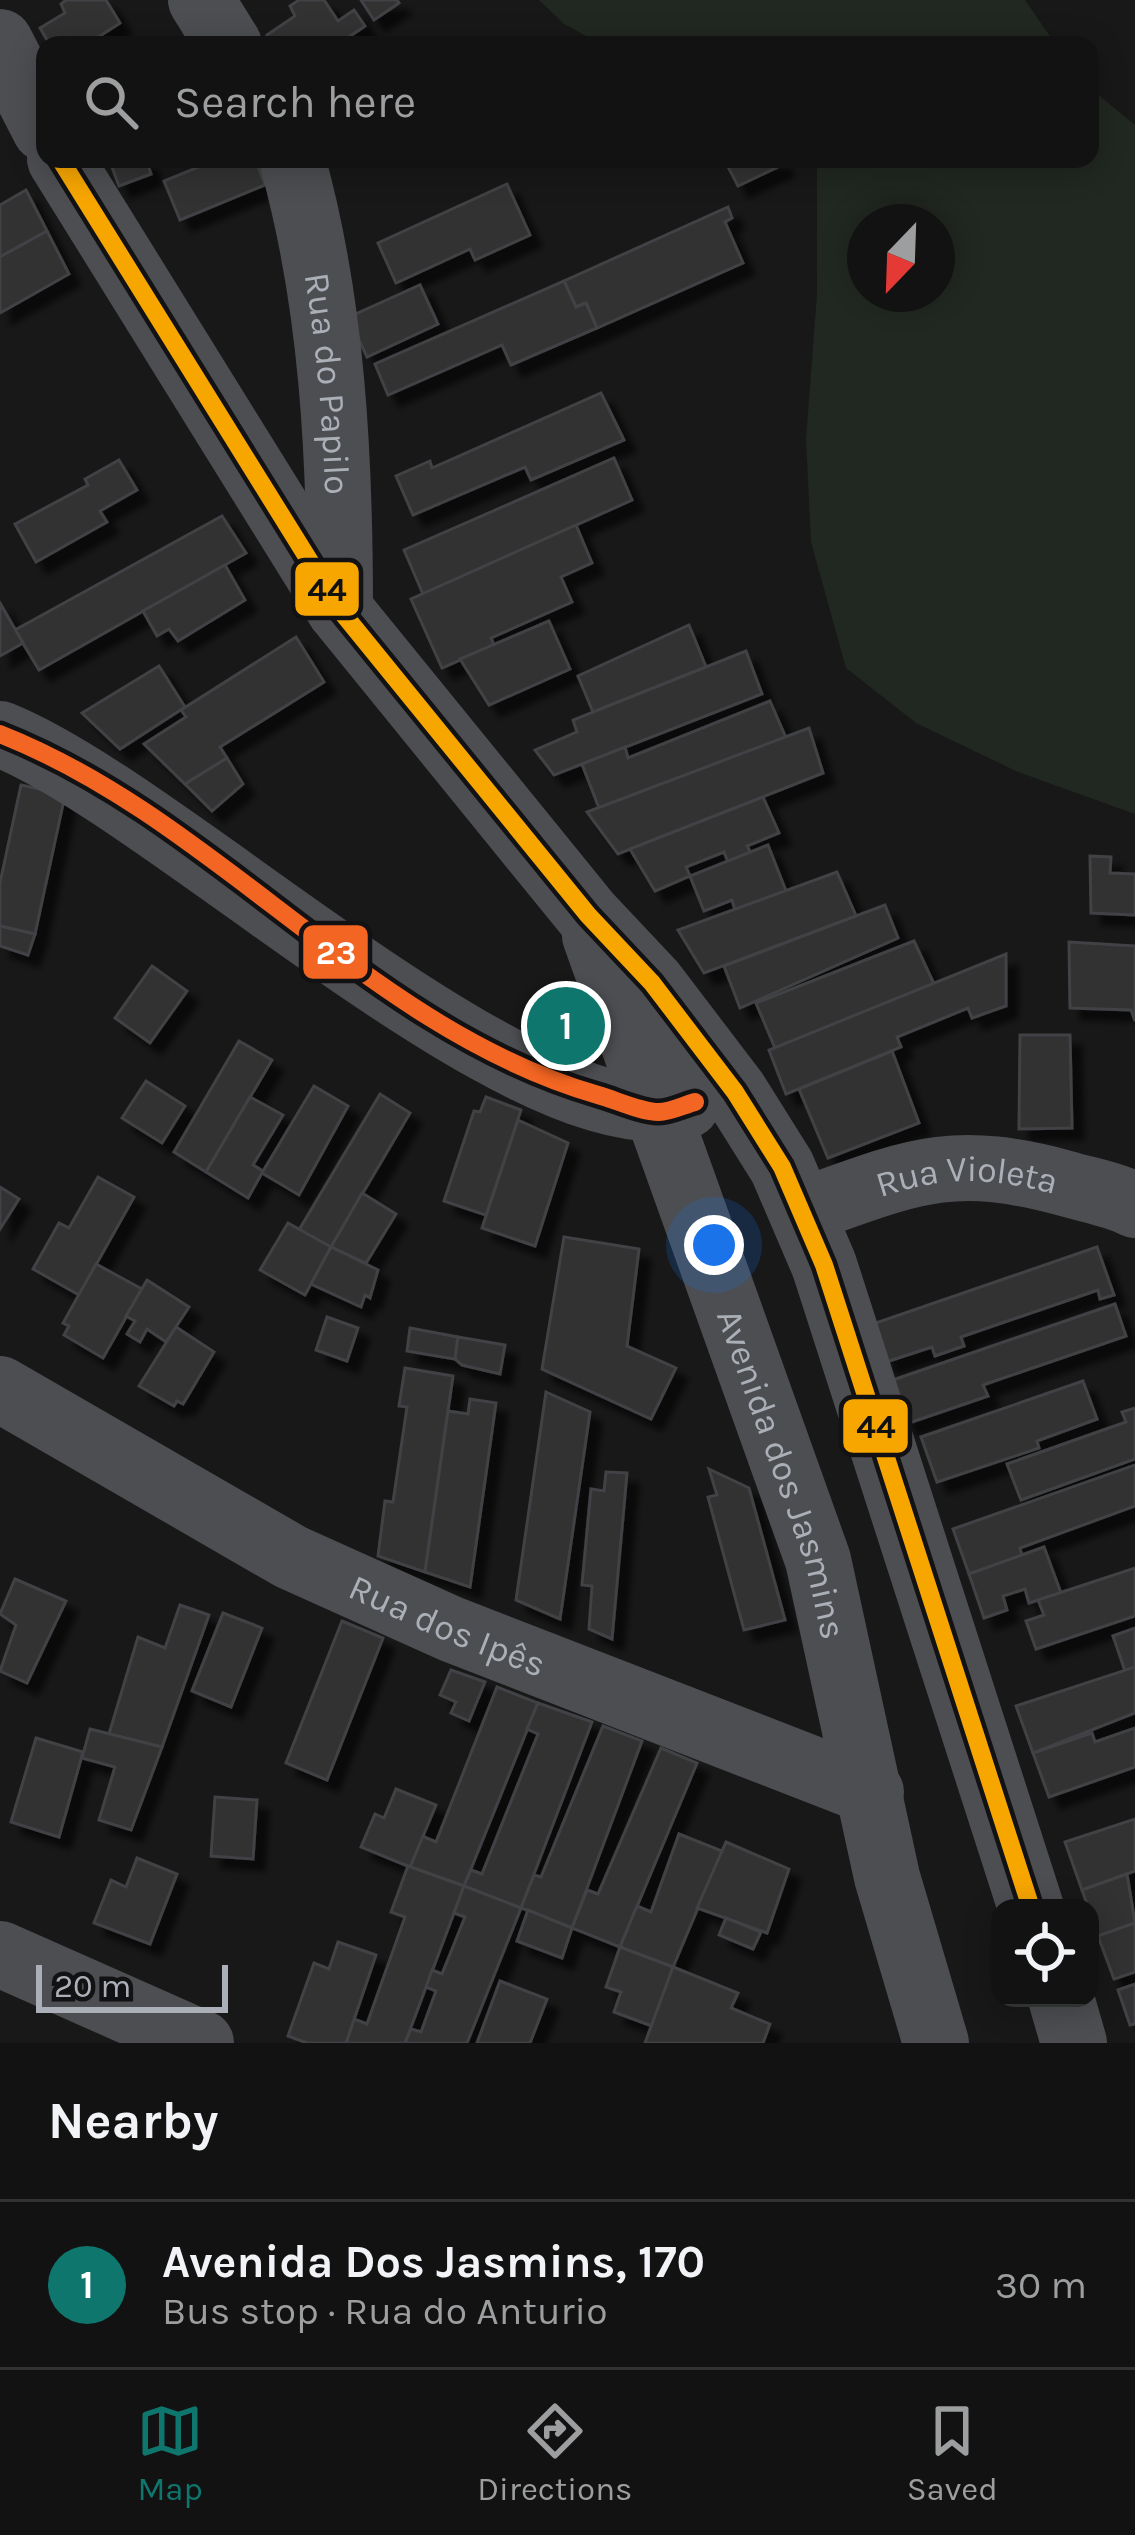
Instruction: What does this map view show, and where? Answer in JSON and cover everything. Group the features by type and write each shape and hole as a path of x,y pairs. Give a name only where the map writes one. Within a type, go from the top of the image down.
{"street":[{"path":"201,0 223,36"},
{"path":"0,43 36,112"},
{"name":"Avenida dos Jasmins","path":"67,168 340,610 588,915 652,982 735,1092 802,1211 1028,1899"},
{"name":"Rua do Papilo","path":"294,168 327,336 340,510 340,610"},
{"path":"0,734 48,753 123,800 416,1009 492,1054 574,1088 658,1112 735,1092"},
{"name":"Avenida dos Jasmins","path":"588,915 818,1560 887,1877 936,2043"},
{"name":"Rua Violeta","path":"802,1211 915,1173 963,1164 1014,1170 1135,1205"},
{"name":"Rua dos Ipês","path":"23,1400 183,1498 291,1557 451,1629 871,1792"},
{"path":"0,1954 201,2043"},
{"path":"1064,2007 1074,2043"}],"shaded area":[{"path":"539,0 1025,0 1050,36 586,36 564,24"},
{"path":"1099,95 1135,125 1135,814 1018,772 916,723 846,668 811,542 806,439 817,294 817,168 1099,168"}],"building":[{"path":"106,0 120,23 100,36 45,36 40,28 65,13 61,4"},
{"path":"299,0 324,0 338,21 354,10 365,26 350,36 268,36 295,16 290,6"},
{"path":"361,0 397,0 399,3 374,20"},
{"path":"112,168 149,168 151,174 119,186"},
{"path":"196,168 258,168 265,185 180,220 164,181"},
{"path":"729,168 776,168 738,186"},
{"path":"507,184 530,235 475,260 470,249 396,283 378,243"},
{"path":"26,190 47,231 0,257 0,205"},
{"path":"728,207 732,218 725,222 743,263 597,328 586,303 576,307 564,281"},
{"path":"47,231 69,274 0,313 0,257"},
{"path":"564,281 576,307 586,303 597,328 511,365 502,345 388,395 375,364"},
{"path":"420,285 438,324 367,357 349,317"},
{"path":"601,393 624,440 531,480 525,467 413,515 396,476 430,461 432,468"},
{"path":"614,458 632,500 423,594 404,550"},
{"path":"119,460 137,490 100,511 107,522 36,562 15,524 88,485 85,479"},
{"path":"222,516 246,553 39,670 15,630"},
{"path":"576,525 592,563 561,577 572,602 491,638 494,645 442,668 411,599"},
{"path":"225,565 245,600 178,641 169,629 157,636 143,611"},
{"path":"0,603 23,643 0,656"},
{"path":"549,621 570,669 489,705 460,659"},
{"path":"689,625 706,667 593,712 578,676"},
{"path":"296,637 324,682 220,747 227,758 185,784 144,744 186,717 181,710"},
{"path":"746,651 762,694 554,775 535,750 577,732 573,720"},
{"path":"159,666 185,707 120,749 82,713"},
{"path":"770,701 786,738 599,808 582,764 625,747 628,758"},
{"path":"809,728 823,773 618,854 587,812"},
{"path":"227,758 243,784 212,811 185,784"},
{"path":"21,785 65,795 35,934 0,926 0,883"},
{"path":"763,797 779,833 747,846 751,853 728,862 724,852 686,867 690,876 655,891 630,849"},
{"path":"768,845 786,891 735,910 732,900 704,911 690,876"},
{"path":"1090,856 1111,857 1110,873 1135,874 1135,915 1091,913"},
{"path":"837,872 856,916 704,973 678,930"},
{"path":"885,905 898,938 740,1008 724,966"},
{"path":"0,926 35,934 28,955 0,946"},
{"path":"914,941 934,984 775,1048 756,1003"},
{"path":"1069,942 1135,946 1135,1021 1131,1010 1070,1008"},
{"path":"1006,954 1006,1006 972,1018 968,1008 897,1037 901,1047 786,1094 769,1050"},
{"path":"152,966 187,991 150,1043 115,1018"},
{"path":"1020,1035 1070,1035 1072,1128 1019,1129"},
{"path":"239,1041 272,1060 206,1172 174,1152"},
{"path":"892,1051 919,1123 828,1158 799,1089"},
{"path":"146,1081 185,1106 162,1143 122,1118"},
{"path":"314,1086 348,1106 299,1195 262,1173"},
{"path":"380,1094 410,1113 331,1247 299,1230"},
{"path":"250,1097 283,1115 253,1165 263,1171 248,1198 206,1172"},
{"path":"486,1097 521,1110 486,1215 444,1201 474,1111 480,1112"},
{"path":"518,1120 568,1143 535,1246 482,1228"},
{"path":"98,1177 134,1197 79,1295 33,1269 59,1223 69,1228"},
{"path":"0,1187 19,1199 0,1229"},
{"path":"362,1193 396,1214 366,1263 331,1247"},
{"path":"288,1223 331,1247 305,1295 260,1270"},
{"path":"564,1237 639,1249 627,1346 676,1368 651,1419 542,1369"},
{"path":"331,1247 378,1270 370,1298 365,1295 361,1307 311,1284"},
{"path":"1097,1247 1114,1295 1100,1299 1098,1290 961,1337 964,1346 935,1356 932,1347 886,1362 873,1324"},
{"path":"96,1264 142,1289 103,1358 64,1335 69,1326 63,1323"},
{"path":"147,1280 189,1307 166,1342 147,1329 140,1342 127,1334 135,1321 126,1316"},
{"path":"1115,1304 1126,1336 983,1385 988,1396 906,1424 890,1381"},
{"path":"327,1317 358,1328 347,1361 316,1350"},
{"path":"176,1327 214,1352 183,1404 177,1401 174,1406 139,1386"},
{"path":"410,1328 458,1337 455,1359 407,1351"},
{"path":"458,1337 505,1345 500,1374 455,1359"},
{"path":"405,1368 453,1376 425,1572 378,1556 385,1501 393,1502 407,1407 399,1406"},
{"path":"1083,1381 1097,1419 1037,1441 1039,1448 937,1482 921,1437"},
{"path":"546,1392 590,1412 560,1619 516,1600"},
{"path":"470,1399 496,1403 470,1587 425,1572 448,1411 468,1414"},
{"path":"1135,1408 1135,1459 1021,1500 1007,1464 1126,1422 1122,1412"},
{"path":"1135,1465 1135,1506 1020,1548 1022,1556 969,1574 953,1529"},
{"path":"709,1469 749,1488 785,1620 744,1630 708,1497 717,1495"},
{"path":"606,1472 627,1473 612,1639 589,1629 592,1586 582,1585 591,1489 604,1491"},
{"path":"1044,1547 1061,1593 1029,1603 1025,1589 1003,1596 1007,1610 984,1618 969,1574"},
{"path":"1135,1568 1135,1616 1036,1649 1026,1621 1044,1615 1038,1600"},
{"path":"15,1579 66,1601 27,1683 0,1671 16,1625 0,1614"},
{"path":"180,1605 209,1615 162,1747 109,1734 138,1637 165,1648"},
{"path":"223,1613 262,1628 231,1707 192,1691"},
{"path":"342,1621 383,1638 327,1780 286,1763"},
{"path":"1135,1628 1135,1667 1125,1671 1113,1636"},
{"path":"1135,1667 1135,1713 1033,1753 1016,1706"},
{"path":"451,1670 485,1682 469,1721 451,1713 456,1702 440,1695"},
{"path":"497,1687 538,1703 464,1886 410,1867 422,1836 436,1842"},
{"path":"538,1703 592,1722 521,1908 464,1886 471,1870 482,1874 538,1734 527,1729"},
{"path":"603,1726 642,1741 572,1928 521,1908 534,1875 541,1877"},
{"path":"1135,1728 1135,1767 1049,1797 1033,1753 1092,1733 1095,1742"},
{"path":"90,1729 162,1747 131,1830 99,1820 115,1767 82,1758"},
{"path":"36,1738 83,1752 59,1837 11,1822"},
{"path":"661,1748 697,1763 620,1947 572,1928 587,1890 598,1894"},
{"path":"396,1789 436,1805 410,1867 361,1847 375,1814 384,1818"},
{"path":"215,1797 257,1800 253,1859 211,1856"},
{"path":"1135,1819 1135,1871 1082,1890 1065,1842"},
{"path":"679,1834 722,1851 673,1967 620,1947 637,1906 651,1912"},
{"path":"726,1842 789,1869 767,1933 697,1908"},
{"path":"137,1858 177,1874 150,1944 94,1923 111,1880 126,1887"},
{"path":"408,1866 464,1886 405,2043 346,2043 354,2019 367,2024 405,1917 391,1912"},
{"path":"1127,1874 1135,1923 1099,1936 1099,1899 1085,1899 1082,1890"},
{"path":"464,1886 521,1908 467,2043 405,2043 411,2029 421,2032 436,1991 426,1987 432,1970 442,1974 465,1917 454,1913"},
{"path":"528,1910 572,1928 562,1958 517,1941"},
{"path":"726,1918 761,1932 753,1949 719,1935"},
{"path":"1135,1923 1135,1972 1114,1979 1099,1936"},
{"path":"338,1942 376,1955 346,2043 307,2043 288,2036 314,1963 329,1969"},
{"path":"620,1947 673,1967 652,2026 614,2012 621,1992 606,1987"},
{"path":"673,1967 738,1993 731,2008 770,2024 763,2043 645,2043"},
{"path":"500,1981 547,1999 530,2043 477,2043"},
{"path":"1135,1984 1135,2024 1130,2025 1118,1990"}],"transit line":[{"name":"44","path":"66,168 340,610 588,915 652,983 735,1092 782,1167 824,1265 1028,1899"},
{"name":"23","path":"0,734 79,771 153,817 366,974 439,1023 515,1064 644,1110 663,1112 695,1102"}],"place":[{"name":"Avenida Dos Jasmins, 170","path":"566,1026"}]}
